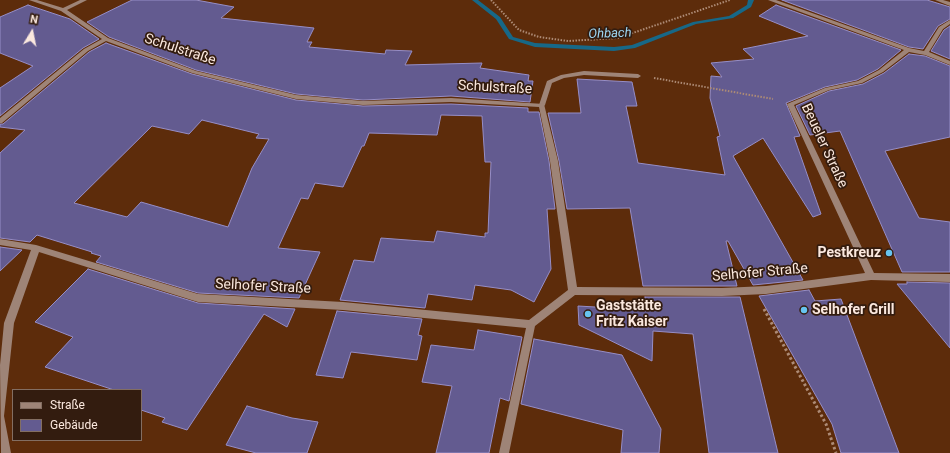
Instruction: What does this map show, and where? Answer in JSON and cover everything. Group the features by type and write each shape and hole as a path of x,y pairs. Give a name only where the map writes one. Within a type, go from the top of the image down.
{"street":[{"path":"0,121 86,50 106,39 63,10 32,0"},
{"path":"63,10 84,0"},
{"path":"771,0 908,50 926,53 950,63"},
{"path":"938,0 950,4"},
{"path":"926,53 941,28 950,22"},
{"name":"Schulstraße","path":"106,39 194,72 296,97 363,103 451,100 542,105 554,161 573,291"},
{"name":"Beueler Straße","path":"870,276 790,104 827,89 860,82 881,71 908,50"},
{"path":"542,105 549,82 563,76 584,73 638,76"},
{"name":"Selhofer Straße","path":"0,242 36,248 198,298 343,306 531,324"},
{"path":"0,414 9,323 36,248"},
{"name":"Selhofer Straße","path":"573,291 722,292 754,290 870,276 950,278"},
{"path":"504,453 531,324 573,291"},
{"path":"0,419 6,453"}],"path":[{"path":"491,0 519,30 539,37 568,41 618,38 730,0"},
{"path":"638,76 776,100 790,104"},
{"path":"754,290 826,424 836,453"}],"building":[{"path":"132,0 196,0 234,7 221,18 314,28 307,42 312,42 309,47 385,54 386,50 412,51 405,65 482,63 480,68 529,75 528,81 533,81 530,102 451,96 363,100 296,94 196,70 109,37 87,22"},
{"path":"782,0 927,0 950,7 950,19 938,26 923,49 909,47"},
{"path":"28,5 70,19 99,39 83,48 0,116 0,88 33,66 0,53 0,17"},
{"path":"776,5 901,50 878,69 857,80 825,87 786,103 800,136 794,137 821,214 813,217 763,138 733,156 803,280 753,285 728,241 726,241 737,286 643,286 630,208 567,209 559,161 548,113 581,113 577,79 632,82 637,106 626,106 638,163 725,175 717,137 720,136 710,98 711,76 722,77 711,63 754,59 743,49 808,36 759,16"},
{"path":"950,26 950,59 931,51 944,30"},
{"path":"106,43 192,74 296,100 363,106 451,104 528,108 528,112 539,112 549,161 555,209 547,209 551,269 534,302 511,290 475,285 472,300 428,294 425,308 340,300 354,260 374,262 381,238 434,242 437,231 485,237 485,233 488,233 491,162 485,162 482,116 441,115 437,135 369,133 343,187 315,183 308,199 301,198 278,248 320,252 299,298 198,293 96,262 101,256 37,235 30,242 0,238 0,153 25,130 0,127 0,124 3,124 89,52","holes":["202,120 259,134 256,138 269,139 252,168 228,227 141,202 127,217 74,203 152,126 189,134"]},
{"path":"909,54 925,56 950,66 950,137 885,151 919,218 950,222 950,272 902,272 840,131 810,135 796,106 829,91 863,84 884,73"},
{"path":"0,247 22,250 0,271"},
{"path":"88,269 198,303 295,309 287,327 264,314 187,430 162,422 165,418 142,410 142,389 111,389 45,367 73,337 35,322"},
{"path":"907,282 950,283 950,348 897,284 907,284"},
{"path":"809,290 815,301 841,299 899,453 841,453 832,424 759,296"},
{"path":"645,297 740,297 778,453 709,453 693,334 653,331 652,361 579,325 578,306 647,310"},
{"path":"337,311 422,319 418,335 422,336 417,360 351,352 343,378 316,375"},
{"path":"478,330 522,337 509,401 500,398 489,453 436,453 452,386 422,382 431,345 474,350"},
{"path":"534,339 622,355 661,429 659,453 621,453 623,430 521,404"},
{"path":"247,406 292,418 318,422 307,453 256,453 226,445"}],"waterway":[{"name":"Ohbach","path":"475,0 498,18 511,38 535,45 614,49 633,47 695,23 731,17 749,6 751,0"}],"place":[{"name":"Pestkreuz","path":"889,253"},
{"name":"Selhofer Grill","path":"804,310"},
{"name":"Gaststätte Fritz Kaiser","path":"588,314"}]}
